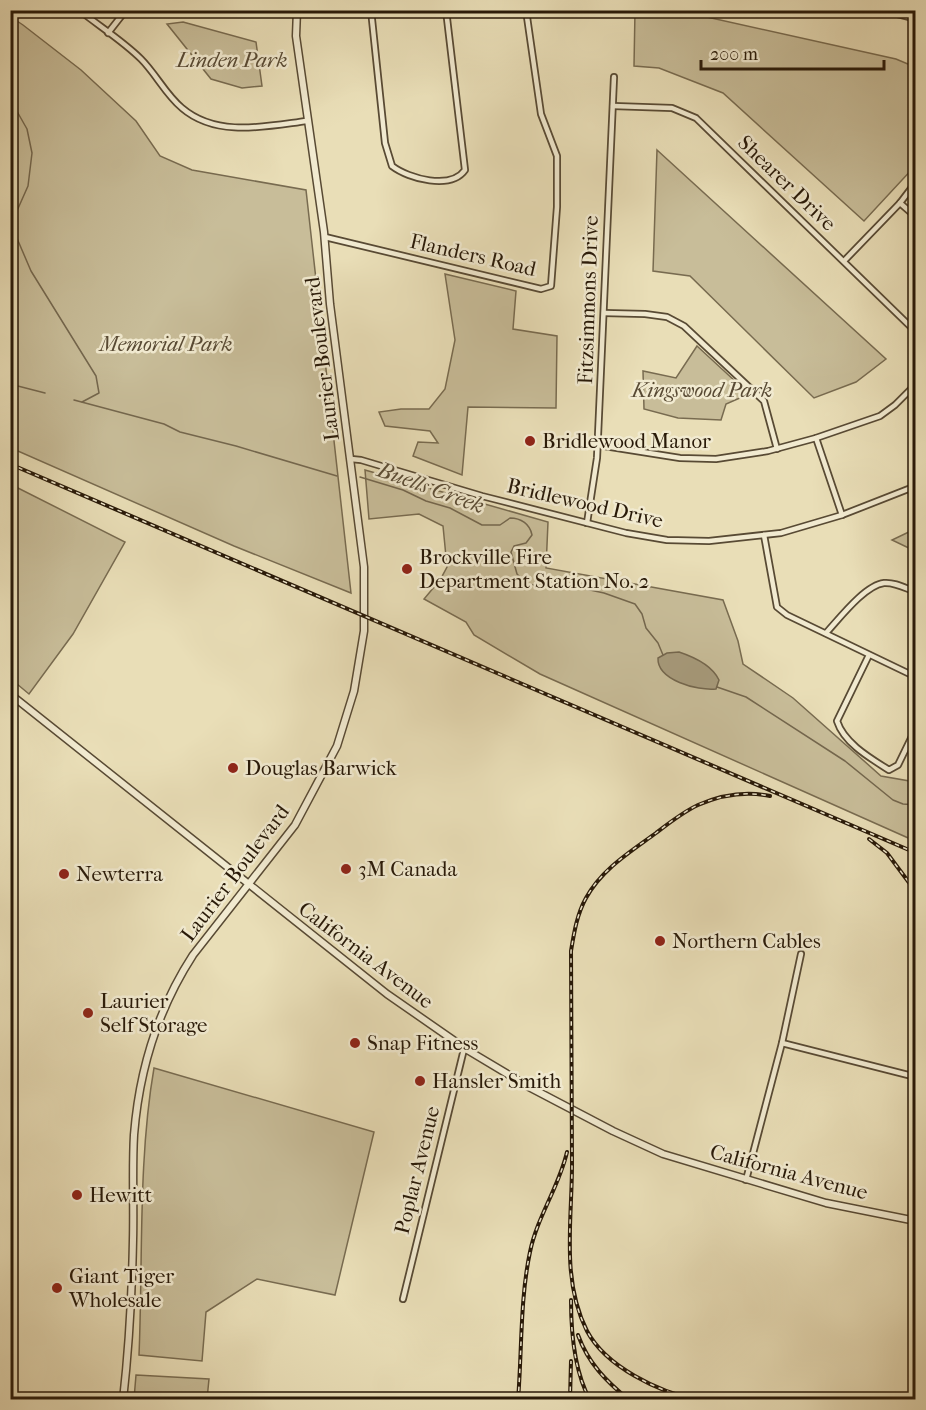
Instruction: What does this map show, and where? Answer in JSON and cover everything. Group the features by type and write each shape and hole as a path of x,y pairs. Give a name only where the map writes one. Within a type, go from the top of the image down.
{"street":[{"path":"79,10 140,59 182,108 206,122 250,128 307,121"},
{"path":"108,33 126,10"},
{"path":"371,10 385,142 392,166 401,173 440,182 460,177 465,170 446,10"},
{"name":"Flanders Road","path":"325,237 541,289 551,285 557,207 557,156 541,114 526,10"},
{"path":"881,10 915,19"},
{"name":"Laurier Boulevard","path":"123,1400 132,1262 134,1136 149,1048 179,976 295,825 337,746 354,691 365,617 364,567 330,304 325,237 296,36 296,11"},
{"name":"Fitzsimmons Drive","path":"587,523 598,445 614,77"},
{"name":"Shearer Drive","path":"613,106 672,108 696,118 915,332"},
{"path":"844,261 900,203 915,182"},
{"path":"900,203 915,217"},
{"path":"604,313 667,316 684,326 764,401 777,449"},
{"path":"598,445 680,458 716,459 777,449 880,416 895,405 915,384"},
{"path":"816,438 842,515"},
{"name":"Bridlewood Drive","path":"351,459 626,534 667,540 709,541 764,535 810,526 915,486"},
{"path":"764,535 777,607 787,615 915,677"},
{"path":"826,633 864,592 882,583 897,584 915,592"},
{"path":"868,655 837,721 841,733 889,770 898,765 915,728"},
{"name":"California Avenue","path":"10,694 387,994 464,1049 529,1088 663,1154 826,1203 915,1221"},
{"path":"746,1180 782,1043 801,954"},
{"path":"782,1043 915,1077"},
{"name":"Poplar Avenue","path":"403,1299 464,1049"},
{"path":"10,1396 27,1400"}],"green space":[{"path":"635,11 680,11 896,59 915,67 915,166 864,221 723,93 659,68 634,66"},
{"name":"Memorial Park","path":"11,17 81,70 136,121 160,156 192,170 306,190 351,593 234,546 11,448"},
{"name":"Linden Park","path":"183,22 256,42 262,86 242,88 211,79 167,24"},
{"path":"657,150 886,359 856,382 814,398 690,276 653,271"},
{"path":"445,274 516,291 513,329 557,336 556,408 468,407 462,475 413,456 418,442 438,443 430,431 385,426 379,412 429,409 445,389 455,340"},
{"name":"Kingswood Park","path":"697,346 749,394 726,404 721,420 678,418 644,409 643,371 676,378"},
{"path":"365,470 548,522 546,568 723,600 738,641 743,664 793,698 881,776 915,782 915,841 540,674 474,635 466,622 424,599 440,580 447,567 443,526 419,514 369,519"},
{"path":"10,484 125,542 73,634 29,694 11,679"},
{"path":"915,529 915,551 892,540"},
{"path":"154,1068 374,1132 335,1295 257,1279 206,1312 202,1361 139,1355 143,1174"},
{"path":"136,1375 209,1379 207,1399 134,1399"}],"shaded area":[{"path":"679,652 696,659 712,670 719,680 716,689 689,686 671,678 664,672 659,666 658,658 667,653"}],"waterway":[{"path":"10,99 27,129 32,153 28,186 16,213 16,236 31,271 96,376 99,393 82,402"},
{"name":"Buells Creek","path":"10,384 45,393"},
{"name":"Buells Creek","path":"74,400 164,424 180,432 337,476"},
{"name":"Buells Creek","path":"360,477 450,508 482,525 500,525 510,518 521,520 527,525 532,535 526,543 514,546 511,552 517,574 526,583 537,586 558,580 635,604 642,614 646,628 658,643 663,655"},
{"path":"717,687 746,697 845,761 893,800 916,805"}],"railway":[{"path":"10,464 916,853"},
{"path":"697,1400 666,1391 620,1367 596,1344 587,1331 579,1311 571,1271 570,1250 571,951 578,917 586,898 600,878 627,854 698,805 734,795 770,796"},
{"path":"869,839 887,853 916,892"},
{"path":"518,1400 523,1307 530,1252 567,1152"},
{"path":"571,1300 577,1364 590,1400"},
{"path":"578,1335 599,1371 629,1400"},
{"path":"570,1400 571,1361"}],"place":[{"name":"Bridlewood Manor","path":"530,441"},
{"name":"Brockville Fire Department Station No. 2","path":"407,569"},
{"name":"Douglas Barwick","path":"233,768"},
{"name":"3M Canada","path":"346,869"},
{"name":"Newterra","path":"64,874"},
{"name":"Northern Cables","path":"660,941"},
{"name":"Laurier Self Storage","path":"88,1013"},
{"name":"Snap Fitness","path":"355,1043"},
{"name":"Hansler Smith","path":"420,1081"},
{"name":"Hewitt","path":"77,1195"},
{"name":"Giant Tiger Wholesale","path":"57,1288"}]}
